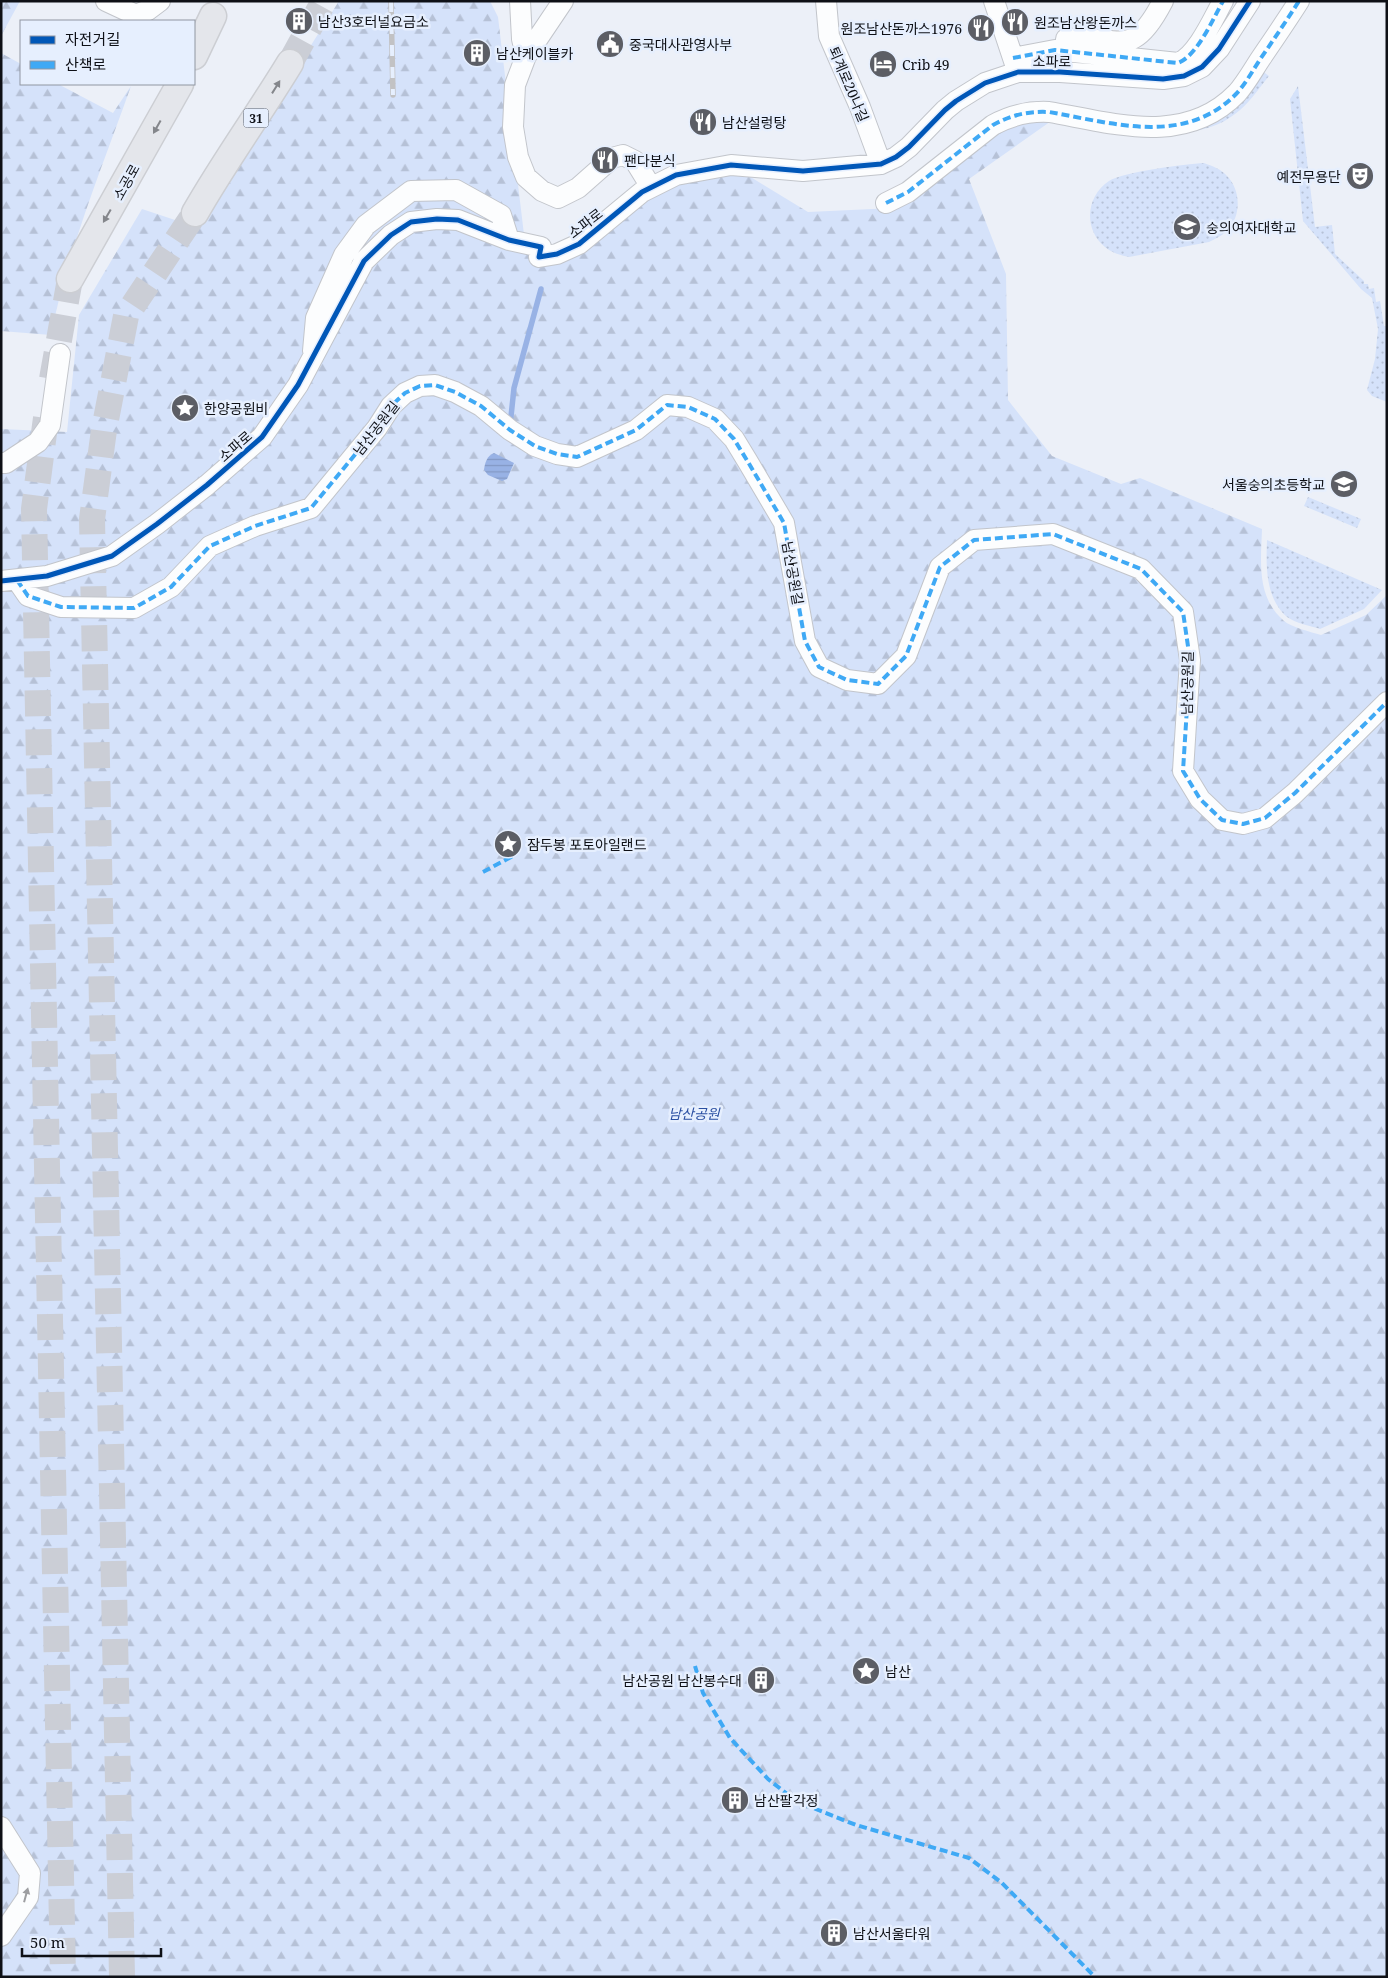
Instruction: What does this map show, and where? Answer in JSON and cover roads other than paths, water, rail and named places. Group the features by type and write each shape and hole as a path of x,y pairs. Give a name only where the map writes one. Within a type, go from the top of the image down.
{"main road":[{"path":"195,54 213,16"},
{"name":"31","path":"195,213 219,171 246,134 290,63"},
{"name":"소공로","path":"70,279 179,85"}],"street":[{"path":"106,1 136,15 148,10 160,1"},
{"path":"520,1 522,39 526,56"},
{"path":"563,1 526,56 515,85 512,128 518,157 526,177 542,191 558,198 578,188 612,158 623,155 635,161 651,187"},
{"name":"퇴계로20나길","path":"826,1 829,36 860,107 881,164"},
{"path":"994,1 1015,65 1055,50 1178,63 1195,49 1223,1"},
{"path":"1060,72 1059,46 1066,38 1119,42 1134,39 1146,30 1163,1"},
{"name":"소파로","path":"9,580 47,576 112,556 207,485 262,437 312,361 364,261 391,235 411,222 437,219 458,220 509,240 541,247 539,257 557,254 579,244 651,187 676,175 731,165 803,171 881,164 896,157 909,147 956,101 1015,65 1060,72 1163,79 1184,76 1202,67 1219,50 1250,1"},
{"path":"886,203 908,192 993,125 1007,117 1030,112 1049,112 1141,126 1183,125 1202,118 1224,105 1238,92 1299,1"},
{"path":"312,361 316,318 344,256 366,225 411,191 456,190 500,215 509,240"},
{"path":"1,462 6,464 38,442 50,426 60,354"},
{"name":"남산공원길","path":"9,580 28,596 61,607 134,608 171,586 210,546 255,526 311,508 377,428 391,406 405,393 420,386 435,386 455,392 481,406 510,430 535,446 557,454 577,457 636,430 666,405 688,406 715,419 734,439 784,523 805,641 819,667 847,680 878,684 906,656 940,567 974,540 1053,534 1141,570 1183,612 1190,660 1183,771 1200,799 1222,820 1243,824 1265,818 1296,793 1387,702"},
{"path":"1,1827 30,1872 28,1897 1,1936"}],"water":[{"path":"494,453 514,463 507,479 502,481 488,475 484,470 487,460"}],"waterway":[{"path":"510,426 514,388 541,289"}],"tunnel":[{"path":"290,63 324,1"},
{"path":"122,1977 92,519 104,430 126,316 195,213"},
{"path":"52,379 70,279"},
{"path":"46,418 34,509 63,1977"}],"railway":[{"path":"391,1 393,95"}],"place":[{"name":"남산3호터널요금소","path":"299,21"},
{"name":"원조남산왕돈까스","path":"1015,22"},
{"name":"원조남산돈까스1976","path":"981,28"},
{"name":"중국대사관영사부","path":"610,44"},
{"name":"남산케이블카","path":"477,53"},
{"name":"Crib 49","path":"883,64"},
{"name":"남산설렁탕","path":"703,122"},
{"name":"팬다분식","path":"605,160"},
{"name":"예전무용단","path":"1360,176"},
{"name":"숭의여자대학교","path":"1187,227"},
{"name":"한양공원비","path":"185,408"},
{"name":"서울숭의초등학교","path":"1344,484"},
{"name":"잠두봉 포토아일랜드","path":"508,844"},
{"name":"남산","path":"866,1671"},
{"name":"남산공원 남산봉수대","path":"761,1680"},
{"name":"남산팔각정","path":"735,1800"},
{"name":"남산서울타워","path":"834,1933"}],"park label":[{"name":"남산공원","path":"694,1113"}]}
